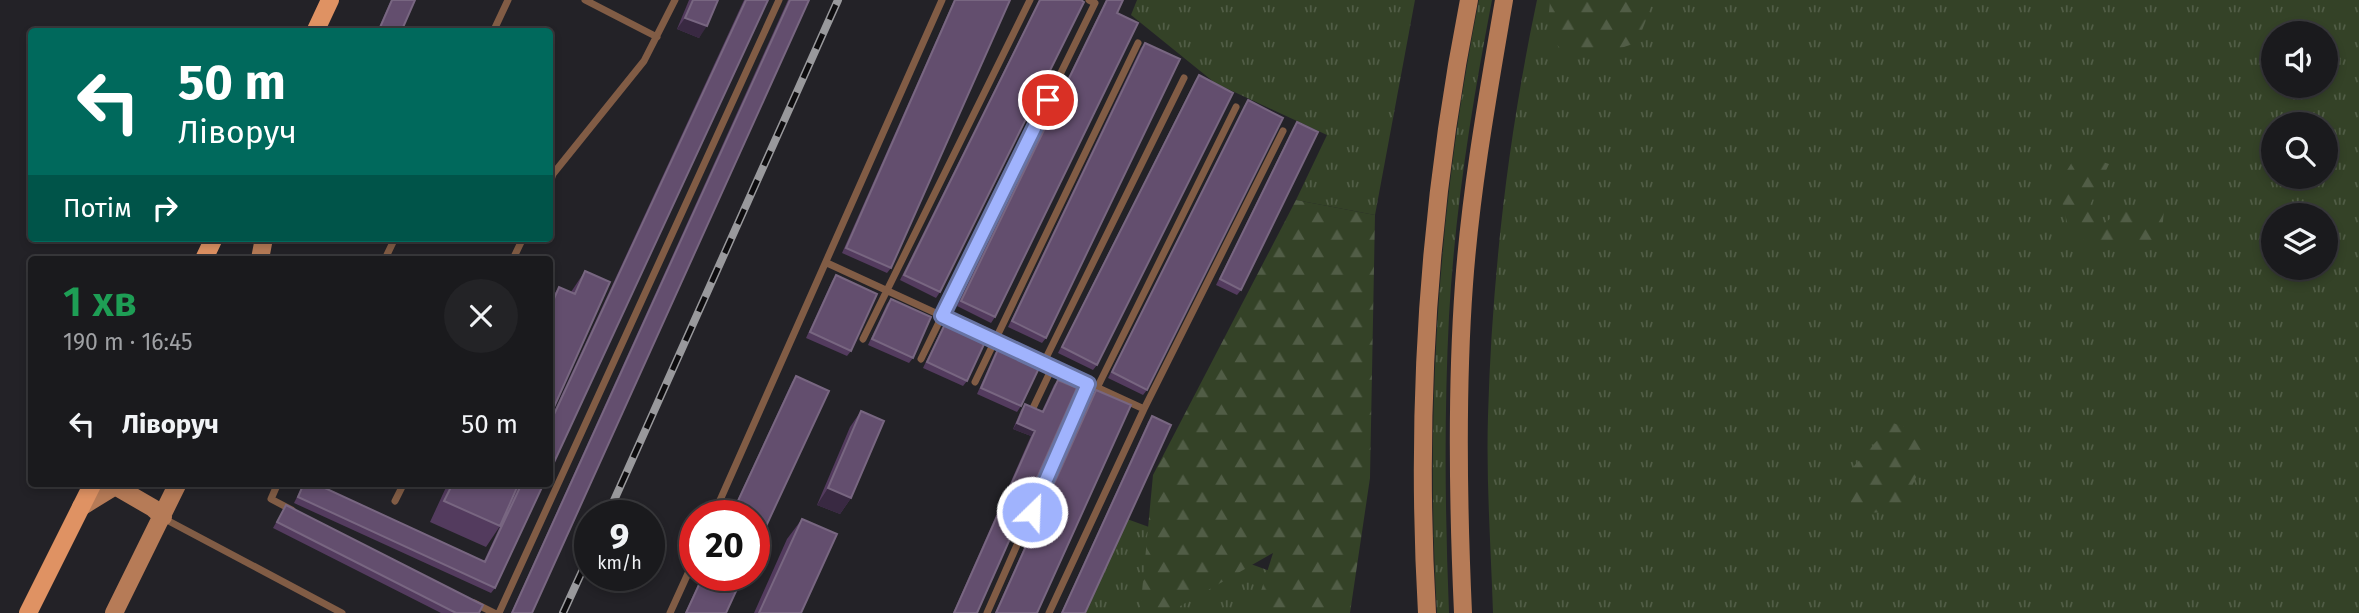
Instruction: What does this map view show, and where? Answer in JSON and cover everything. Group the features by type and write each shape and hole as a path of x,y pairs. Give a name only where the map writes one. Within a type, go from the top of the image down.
{"main road":[{"path":"317,28 330,0"},
{"path":"28,613 91,487"}],"street":[{"path":"1427,613 1423,485 1431,267 1445,137 1469,0"},
{"path":"1463,613 1458,399 1464,284 1474,180 1504,0"},
{"path":"81,507 113,487"},
{"path":"117,487 153,508 163,517"},
{"path":"114,613 176,487"}],"lane":[{"path":"495,28 508,0"},
{"path":"585,0 657,37"},
{"path":"553,176 645,61 675,0"},
{"path":"469,600 496,613 779,0"},
{"path":"720,500 942,0"},
{"path":"863,339 1030,0"},
{"path":"921,359 1095,4 1089,0"},
{"path":"975,382 1138,43"},
{"path":"1044,364 1184,78"},
{"path":"1097,388 1237,107"},
{"path":"1049,613 1144,409 1283,131"},
{"path":"827,263 1144,409"},
{"path":"1033,408 1052,368"},
{"path":"987,613 1088,384"},
{"path":"276,487 271,499 295,512"},
{"path":"396,501 402,487"},
{"path":"163,517 342,613"},
{"path":"670,613 680,591"}],"green space":[{"path":"1137,0 1415,0 1375,215 1296,200 1327,135 1215,83 1131,15"},
{"path":"1479,0 1492,0 1465,157 1455,236 1447,353 1446,502 1449,613 1437,613 1433,459 1438,305 1454,152"},
{"path":"1537,0 2359,0 2359,613 1493,613 1488,465 1490,364 1503,207"},
{"path":"1550,0 1648,0 1648,15 1637,43 1601,54 1577,55 1566,52 1557,45 1550,33"},
{"path":"2077,154 2109,164 2090,205 2103,225 2122,208 2164,210 2161,242 2087,244 2067,222 2058,185"},
{"path":"1296,200 1375,215 1370,478 1350,613 1254,613 1273,553 1168,613 1140,613 1153,475"},
{"path":"1893,423 1934,437 1900,513 1853,512 1845,476"},
{"path":"1127,519 1347,599 1348,613 1084,613"}],"building":[{"path":"392,0 415,0 403,28 380,28"},
{"path":"693,0 718,0 707,26 685,18"},
{"path":"746,0 768,0 553,465 553,417"},
{"path":"790,0 809,0 583,500 574,500 574,520 532,613 512,613"},
{"path":"955,0 1010,0 891,268 846,248"},
{"path":"1040,0 1084,2 940,292 904,275"},
{"path":"1107,0 1123,0 1117,13 1138,23 995,317 961,301"},
{"path":"1145,43 1180,59 1046,338 1012,321"},
{"path":"1199,75 1233,93 1097,365 1062,347"},
{"path":"1248,100 1283,118 1147,390 1112,372"},
{"path":"1297,122 1318,132 1241,290 1220,279"},
{"path":"585,271 610,282 553,409 553,301 559,287 575,294"},
{"path":"836,275 877,294 851,351 810,332"},
{"path":"891,299 931,317 913,358 872,339"},
{"path":"946,322 986,340 967,381 927,362"},
{"path":"999,347 1040,366 1021,406 981,388"},
{"path":"796,376 829,391 770,518 770,500 738,500"},
{"path":"1058,380 1077,388 977,613 954,613 1035,431 1017,423 1025,404 1043,412"},
{"path":"1096,390 1131,405 1037,613 996,613"},
{"path":"861,411 884,421 851,498 828,488"},
{"path":"1152,416 1171,425 1085,613 1062,613"},
{"path":"302,487 323,487 485,562 520,487 542,487 495,588 298,497"},
{"path":"451,487 517,487 500,526 444,501"},
{"path":"286,505 483,605 479,613 456,613 277,522"},
{"path":"802,519 837,534 801,613 759,613"},
{"path":"696,591 736,591 726,613 686,613"}],"railway":[{"path":"614,500 838,0"},
{"path":"563,613 574,589"}],"route":[{"path":"1032,512 1088,384 942,316 1048,100"}]}
